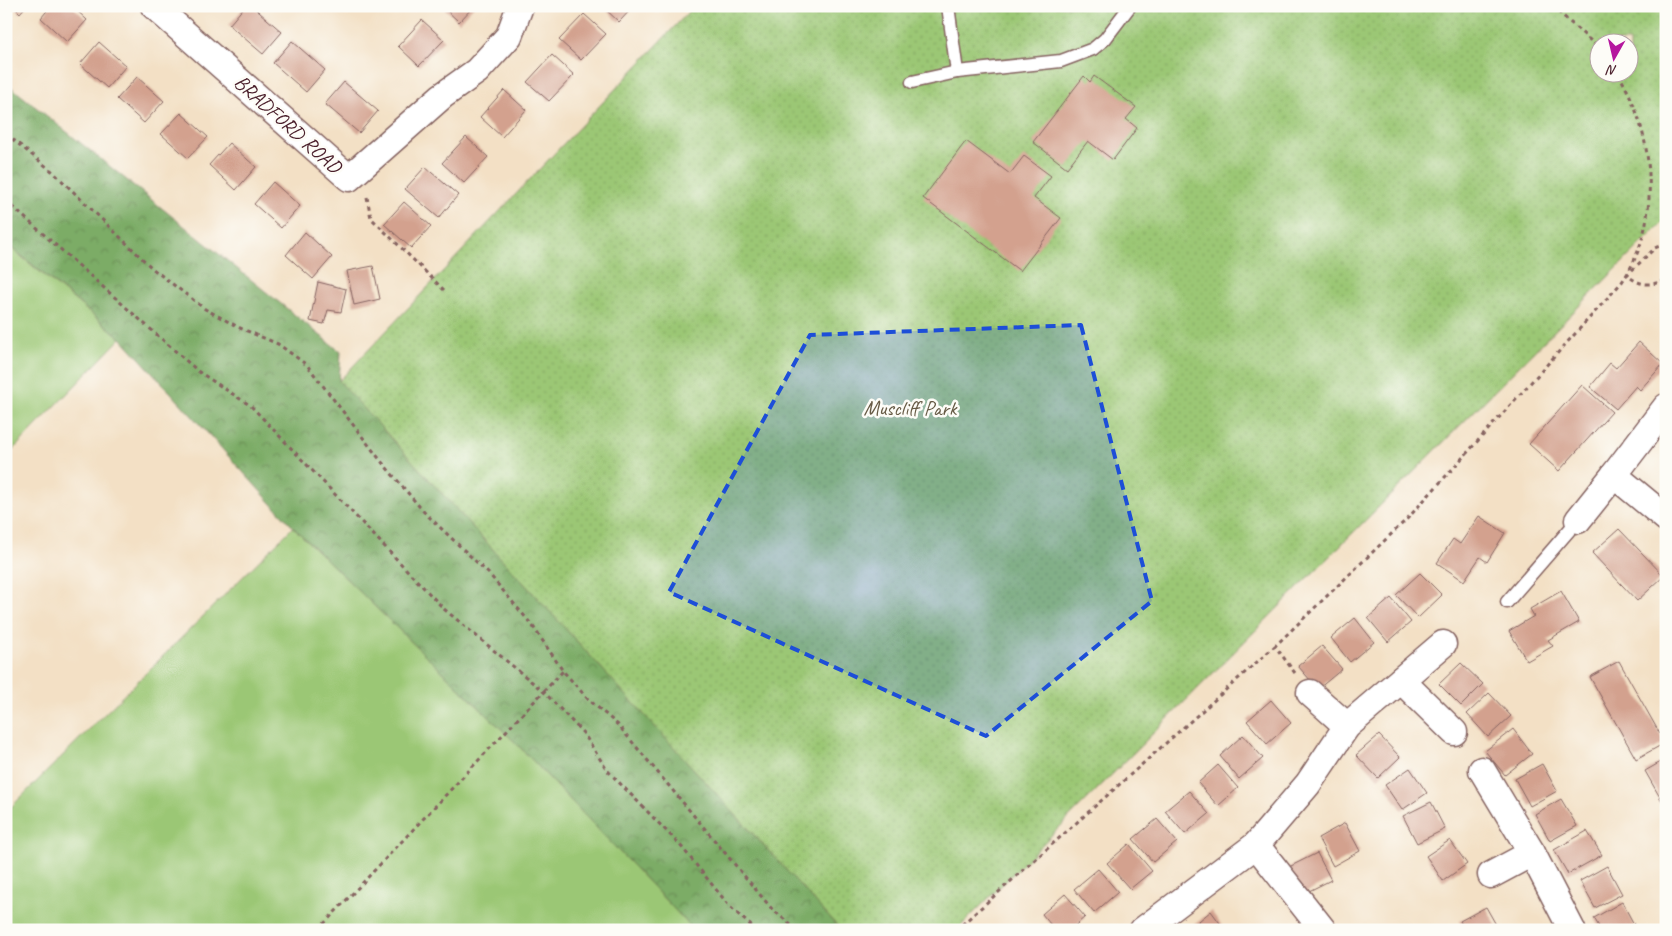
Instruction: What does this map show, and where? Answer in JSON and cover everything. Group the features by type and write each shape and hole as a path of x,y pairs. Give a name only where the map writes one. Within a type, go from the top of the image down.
{"street":[{"name":"BRADFORD ROAD","path":"154,6 358,186 442,96 477,71 509,36 520,6"},
{"path":"1578,520 1666,407"},
{"path":"1614,475 1666,518"},
{"path":"1143,930 1256,845 1308,784 1347,726 1443,644"},
{"path":"1401,680 1454,732"},
{"path":"1310,693 1347,726"},
{"path":"1482,770 1532,853 1572,930"},
{"path":"1256,845 1323,930"},
{"path":"1491,875 1532,853"}],"lane":[{"path":"948,6 956,72"},
{"path":"912,82 956,72 1061,61 1093,49 1105,39 1130,6"},
{"path":"1507,602 1578,520"}],"path":[{"path":"1552,6 1590,40"},
{"path":"1622,82 1633,104 1643,135 1648,166 1649,197 1644,227 1636,256 1627,275"},
{"path":"6,134 52,171 153,269 206,309 240,328 278,344 307,365 380,461 424,512 489,574 532,625 562,671 586,698 618,725 772,909 797,930"},
{"path":"358,186 371,218 444,290"},
{"path":"6,201 57,249 199,372 251,406 444,609 544,692 584,734 607,770 680,845 731,908 756,930"},
{"path":"956,930 1275,646 1407,519 1627,275 1655,248 1666,243"},
{"path":"1627,275 1636,283 1644,285 1666,280"},
{"path":"1275,646 1310,693"},
{"path":"318,930 562,671"}],"highlighted area":[{"path":"1081,325 1152,601 986,736 669,592 810,335"}],"green space":[{"name":"Muscliff Park","path":"694,6 1658,6 1666,17 1666,219 957,930 841,930 339,381"},
{"path":"6,83 341,352 339,381 841,930 694,930 517,744 293,527 121,338 6,243"},
{"path":"6,244 121,338 6,457"},
{"path":"293,527 517,744 694,930 6,930 6,812"}],"building":[{"path":"13,6 26,6 20,13"},
{"path":"51,6 72,6 87,20 67,42 41,18"},
{"path":"245,6 252,6 282,32 263,54 229,25"},
{"path":"442,6 474,6 459,22"},
{"path":"602,6 634,6 619,22"},
{"path":"584,14 606,34 581,60 559,40"},
{"path":"422,20 444,40 419,66 398,46"},
{"path":"292,41 325,70 306,92 273,63"},
{"path":"99,42 126,66 107,88 80,64"},
{"path":"552,55 574,75 549,101 527,82"},
{"path":"1084,76 1090,82 1094,76 1136,107 1126,119 1137,128 1113,160 1088,141 1067,168 1033,142"},
{"path":"137,77 164,101 144,123 117,99"},
{"path":"344,82 378,111 359,133 325,104"},
{"path":"504,90 526,110 502,137 480,117"},
{"path":"181,113 208,137 188,158 161,134"},
{"path":"466,137 488,157 464,183 442,163"},
{"path":"966,141 1010,174 1024,156 1051,176 1034,198 1061,218 1020,271 923,198"},
{"path":"229,143 256,167 236,190 209,165"},
{"path":"425,167 458,195 439,218 405,189"},
{"path":"273,182 300,206 281,228 254,204"},
{"path":"404,202 431,226 411,248 384,224"},
{"path":"305,232 332,257 313,279 286,255"},
{"path":"373,266 380,299 354,305 347,271"},
{"path":"318,282 346,289 341,312 328,310 324,324 310,321"},
{"path":"1639,342 1663,364 1640,390 1636,386 1616,409 1590,387 1610,363 1616,368"},
{"path":"1582,385 1612,412 1559,471 1529,444"},
{"path":"1479,516 1505,533 1487,562 1480,557 1464,581 1437,563 1453,539 1460,544"},
{"path":"1619,529 1664,576 1637,601 1592,553"},
{"path":"1420,573 1442,595 1418,618 1396,595"},
{"path":"1561,591 1579,622 1548,640 1553,646 1527,661 1509,631 1534,616 1530,609"},
{"path":"1391,598 1411,622 1388,642 1368,618"},
{"path":"1355,618 1374,642 1350,662 1331,638"},
{"path":"1322,646 1342,669 1318,689 1298,666"},
{"path":"1619,661 1665,743 1636,759 1590,677"},
{"path":"1461,663 1483,684 1461,706 1439,684"},
{"path":"1489,693 1511,716 1488,737 1467,714"},
{"path":"1271,700 1291,723 1267,744 1247,721"},
{"path":"1513,729 1532,754 1505,775 1485,751"},
{"path":"1243,735 1263,758 1239,779 1220,756"},
{"path":"1379,735 1400,757 1378,778 1356,755"},
{"path":"1666,759 1666,808 1645,771"},
{"path":"1542,764 1557,791 1530,806 1515,779"},
{"path":"1218,765 1238,788 1218,806 1198,783"},
{"path":"1410,768 1427,793 1402,810 1385,785"},
{"path":"1189,791 1209,814 1185,834 1165,811"},
{"path":"1561,799 1577,826 1550,841 1535,814"},
{"path":"1431,802 1445,829 1417,843 1403,816"},
{"path":"1157,819 1177,842 1153,862 1133,839"},
{"path":"1345,823 1360,851 1333,866 1318,838"},
{"path":"1587,831 1602,855 1568,874 1554,850"},
{"path":"1450,840 1467,864 1443,881 1426,856"},
{"path":"1129,844 1152,871 1130,889 1107,863"},
{"path":"1317,853 1331,880 1303,894 1289,867"},
{"path":"1607,866 1622,894 1595,908 1580,881"},
{"path":"1098,869 1118,892 1094,913 1074,889"},
{"path":"1065,894 1085,917 1070,930 1055,930 1042,914"},
{"path":"1622,902 1637,930 1601,930 1594,918"},
{"path":"1486,907 1499,930 1465,930 1460,921"},
{"path":"1211,911 1225,930 1188,930"}]}
